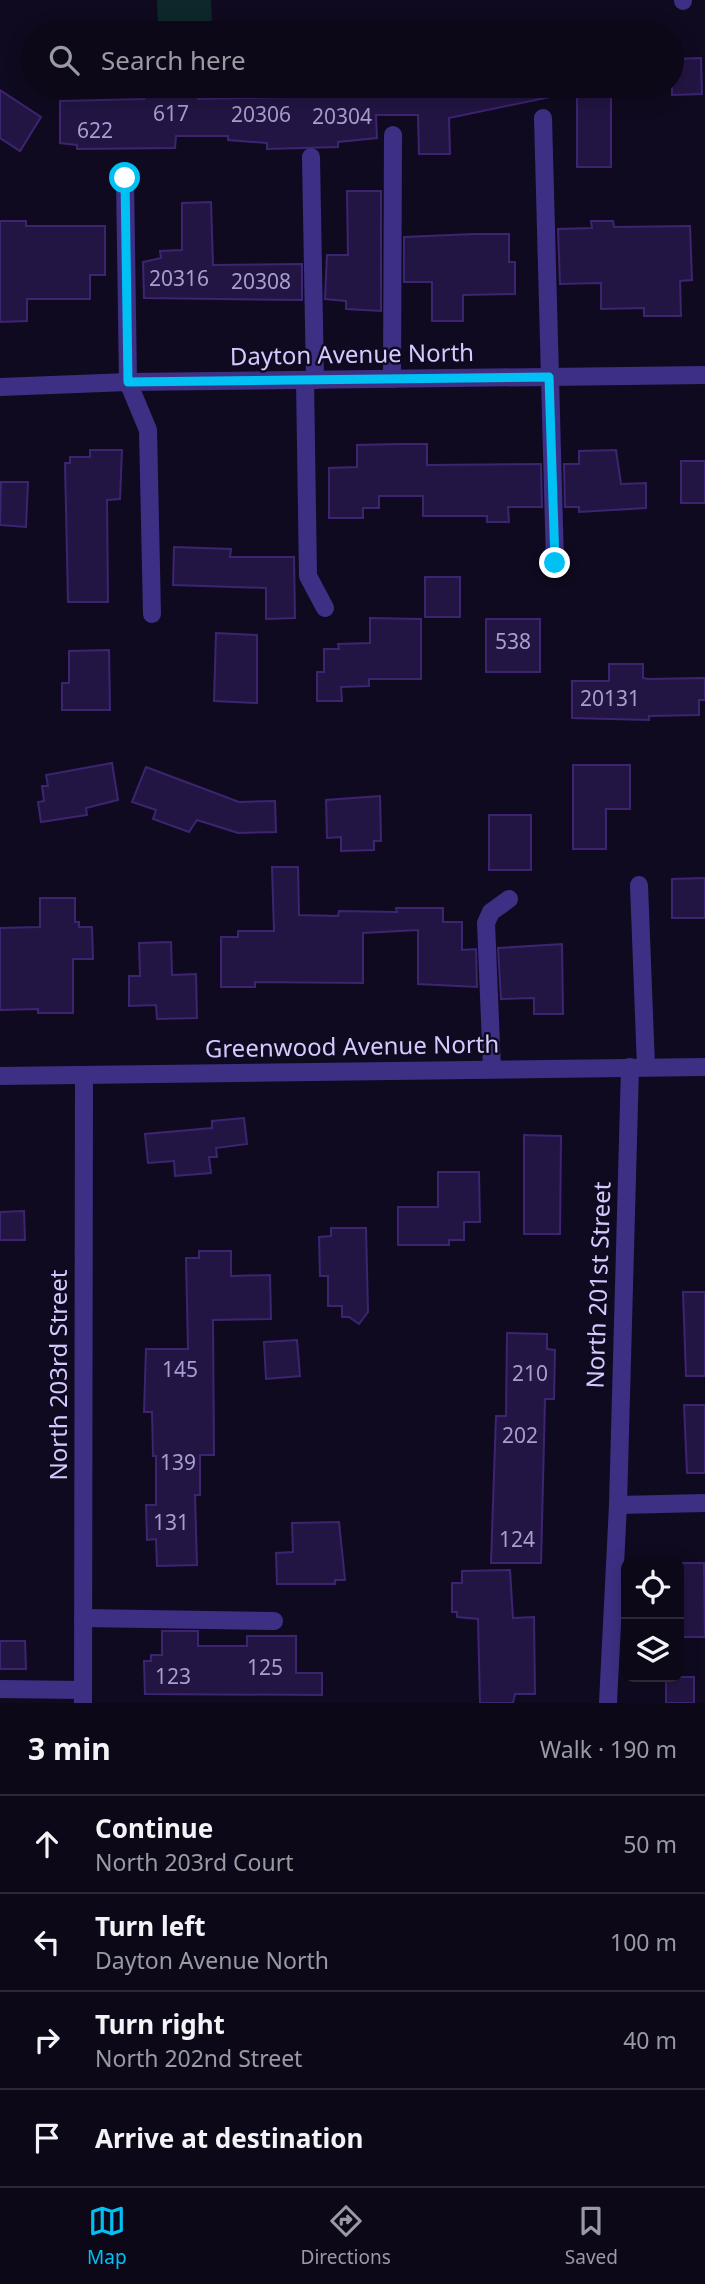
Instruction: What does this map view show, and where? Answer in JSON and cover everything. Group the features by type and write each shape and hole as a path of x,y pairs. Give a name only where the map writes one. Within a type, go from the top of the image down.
{"street":[{"path":"543,118 555,563"},
{"path":"392,379 393,135"},
{"path":"311,157 308,576 325,608"},
{"path":"125,178 128,382 148,430 152,614"},
{"name":"Dayton Avenue North","path":"0,387 128,382 705,374"},
{"name":"North 201st Street","path":"608,1703 638,1067 639,885"},
{"path":"492,1069 486,923 491,912 509,899"},
{"name":"Greenwood Avenue North","path":"0,1076 705,1067"},
{"name":"North 203rd Street","path":"83,1689 84,1075"},
{"path":"618,1505 705,1503"},
{"path":"83,1618 274,1621"},
{"path":"0,1689 83,1689"}],"green space":[{"path":"157,0 211,0 212,21 158,21"}],"building":[{"path":"701,58 702,94 684,95 684,59"},
{"path":"0,90 41,117 20,151 0,138"},
{"path":"545,98 449,118 450,154 419,154 418,115 376,115 377,138 338,142 338,147 267,149 267,143 228,140 228,136 176,136 175,148 77,149 77,145 60,143 60,101"},
{"path":"577,98 611,98 611,167 577,167"},
{"path":"347,191 381,191 381,311 346,309 346,301 325,299 327,255 348,255"},
{"path":"211,202 213,265 302,264 302,300 144,298 143,262 161,258 160,251 182,250 182,203"},
{"path":"0,221 26,221 26,226 105,226 105,275 90,275 90,299 27,299 27,321 0,322"},
{"path":"591,221 613,221 614,227 690,226 692,280 680,281 681,316 644,316 644,308 601,309 601,283 560,284 558,229 592,228"},
{"path":"509,234 509,262 515,262 515,294 463,295 463,321 432,321 432,282 404,282 404,237"},
{"path":"427,444 427,465 541,464 542,507 508,507 509,522 487,522 487,516 423,516 423,496 379,496 379,508 363,508 363,518 329,518 329,468 357,467 357,445"},
{"path":"90,450 122,450 120,499 107,500 108,602 68,602 65,463 70,463 70,457 90,457"},
{"path":"616,450 621,484 646,483 646,508 579,512 579,507 565,507 564,464 579,464 579,451"},
{"path":"681,461 705,461 705,503 681,503"},
{"path":"1,482 28,482 26,527 0,525"},
{"path":"174,547 231,549 230,557 294,557 295,618 266,619 266,588 173,585"},
{"path":"425,577 460,577 460,617 425,617"},
{"path":"370,618 421,619 421,679 369,679 369,686 341,687 342,701 317,701 317,672 324,672 324,649 339,649 338,644 370,643"},
{"path":"486,619 540,619 540,672 486,672"},
{"path":"216,633 257,635 257,703 214,701"},
{"path":"109,650 110,710 62,710 62,683 69,683 69,651"},
{"path":"609,664 643,664 643,678 648,679 705,678 705,700 699,700 699,715 649,716 649,720 572,718 572,681 609,681"},
{"path":"112,763 118,800 86,808 87,815 41,822 38,802 44,801 42,786 48,786 46,775"},
{"path":"573,765 630,765 630,809 606,809 606,849 573,849"},
{"path":"146,767 239,802 275,801 276,832 238,833 197,820 189,832 153,819 156,810 132,802"},
{"path":"380,796 381,841 374,841 374,850 341,851 341,837 327,838 326,800"},
{"path":"489,815 531,815 531,870 489,870"},
{"path":"272,867 298,867 299,915 338,916 339,911 397,912 396,908 443,908 443,922 462,922 462,950 476,949 477,987 418,984 418,930 363,933 363,983 255,982 255,987 221,987 221,937 238,937 238,931 274,931"},
{"path":"705,878 705,918 672,918 672,879"},
{"path":"40,898 75,898 75,922 79,922 79,927 92,927 93,959 73,959 73,1013 38,1013 38,1009 0,1010 0,928 40,927"},
{"path":"171,942 172,975 196,974 197,1018 157,1019 156,1005 129,1006 129,976 140,976 139,943"},
{"path":"562,944 563,1014 534,1014 534,998 501,999 498,948"},
{"path":"244,1118 247,1144 216,1148 217,1157 209,1157 211,1173 175,1176 174,1161 148,1163 145,1134 212,1128 212,1121"},
{"path":"524,1135 561,1136 560,1234 524,1234"},
{"path":"438,1172 479,1172 480,1222 464,1222 464,1240 449,1240 449,1245 398,1245 398,1207 438,1207"},
{"path":"24,1211 25,1240 0,1240 0,1212"},
{"path":"331,1228 366,1228 368,1312 359,1324 349,1317 342,1317 342,1306 328,1306 328,1276 320,1276 319,1237 331,1236"},
{"path":"199,1251 231,1251 231,1276 270,1275 271,1319 213,1320 214,1455 200,1455 200,1495 195,1495 197,1565 157,1566 156,1539 147,1540 146,1505 156,1505 156,1456 153,1456 152,1412 144,1412 146,1349 188,1349 186,1258 199,1258"},
{"path":"683,1292 705,1292 705,1376 686,1376"},
{"path":"507,1333 547,1334 547,1349 555,1350 554,1399 545,1399 541,1563 491,1563 496,1416 506,1416"},
{"path":"297,1340 300,1376 266,1379 264,1342"},
{"path":"684,1405 705,1405 705,1473 687,1473"},
{"path":"339,1522 345,1580 335,1580 335,1584 277,1584 276,1553 293,1552 292,1523"},
{"path":"684,1563 704,1563 705,1637 684,1637"},
{"path":"510,1570 513,1618 534,1617 535,1694 515,1694 513,1703 480,1703 478,1619 457,1617 457,1612 452,1612 452,1583 462,1583 462,1571"},
{"path":"162,1631 198,1631 198,1646 247,1646 247,1636 296,1636 296,1673 322,1673 322,1695 145,1694 144,1661 151,1661 151,1655 162,1655"},
{"path":"0,1641 25,1641 26,1669 0,1669"},
{"path":"684,1677 694,1677 694,1703 666,1703 666,1682 684,1682"}],"route":[{"path":"125,178 128,382 549,377 555,563"}]}
